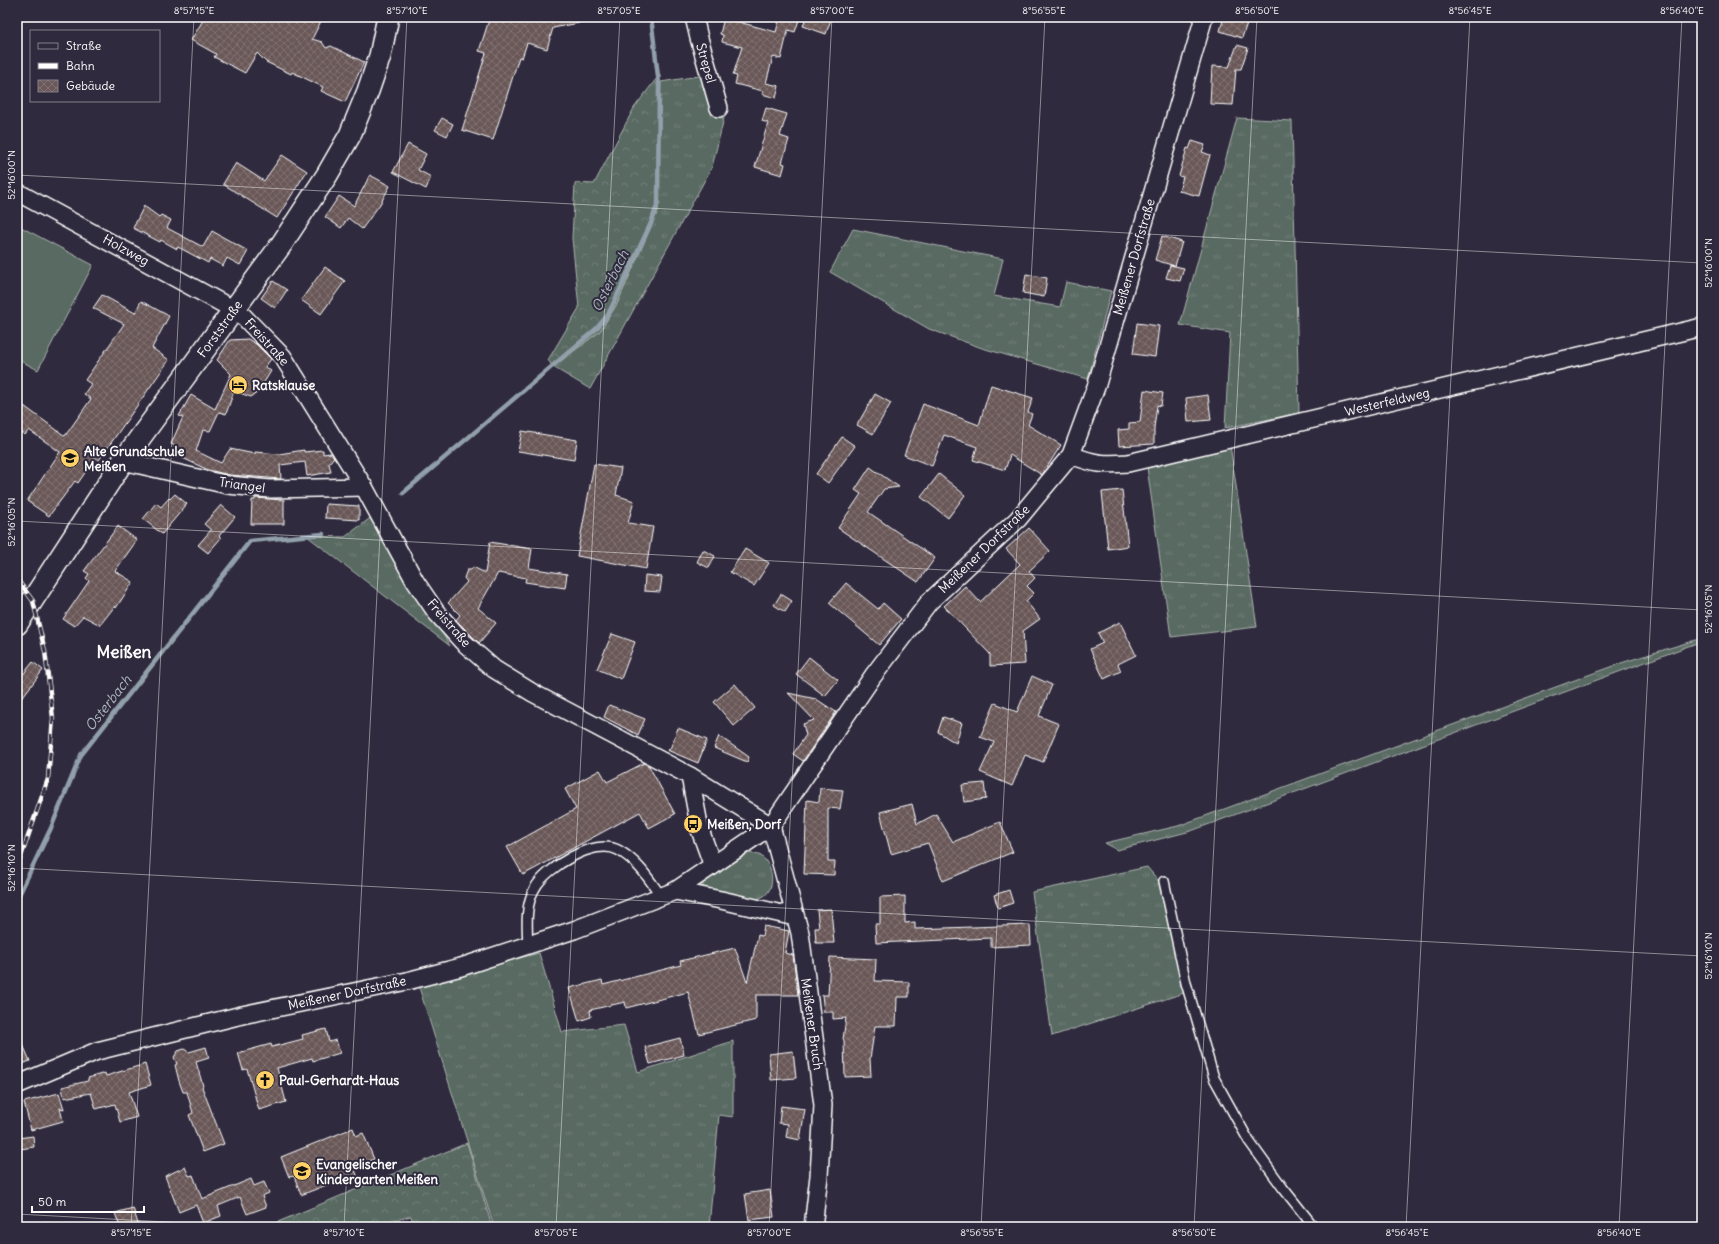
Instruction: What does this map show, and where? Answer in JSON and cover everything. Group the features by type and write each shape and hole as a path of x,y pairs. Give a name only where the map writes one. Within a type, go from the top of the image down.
{"street":[{"name":"Forststraße","path":"20,614 123,461 281,245 327,175 350,135 368,91 380,56 388,17"},
{"name":"Strepel","path":"694,17 719,108"},
{"name":"Meißener Dorfstraße","path":"17,1085 97,1051 242,1015 407,981 461,966 574,930 668,894 713,866 771,826 873,676 928,602 1018,519 1071,455 1097,384 1204,17"},
{"name":"Holzweg","path":"17,192 234,310"},
{"name":"Freistraße","path":"234,310 252,324 284,358 364,487 415,581 436,612 462,641 494,669 532,693 690,776 771,826"},
{"name":"Westerfeldweg","path":"1071,455 1088,462 1105,465 1128,463 1702,327"},
{"name":"Triangel","path":"123,461 228,484 256,488 364,487"},
{"path":"690,776 700,830 713,866"},
{"name":"Meißener Bruch","path":"771,826 800,933 822,1105 818,1176 813,1227"},
{"path":"668,894 795,917"}],"lane":[{"path":"528,945 526,924 528,907 535,888 548,872 562,862 586,851 604,847 617,849 639,865 668,894"},
{"path":"1164,881 1186,983 1214,1078 1249,1141 1283,1188 1314,1227"}],"green space":[{"path":"660,74 658,210 617,304 600,331 553,367 548,360 579,308 572,238 575,183 594,184 634,108"},
{"path":"705,75 716,117 724,118 712,167 590,389 553,367 600,331 617,304 658,211 661,82"},
{"path":"1237,118 1292,121 1299,413 1225,428 1230,333 1180,325"},
{"path":"17,225 93,265 38,370 17,359"},
{"path":"853,229 1003,259 994,296 1060,307 1066,282 1111,291 1088,379 982,348 929,329 830,272"},
{"path":"1230,445 1257,627 1171,637 1147,467"},
{"path":"373,516 450,646 307,536 345,537"},
{"path":"1702,638 1702,641 1191,831 1117,850 1105,843 1178,826 1621,663"},
{"path":"749,853 761,856 769,866 772,878 769,890 765,895 754,900 747,900 732,898 704,890 702,887 703,881"},
{"path":"1147,867 1158,880 1184,993 1052,1036 1032,892"},
{"path":"539,953 562,1032 624,1025 638,1072 733,1041 733,1117 719,1115 709,1227 494,1227 418,984"},
{"path":"467,1143 492,1227 414,1227 411,1216 371,1227 266,1227"}],"building":[{"path":"205,17 323,17 312,39 322,42 326,48 331,46 364,62 345,102 321,91 323,87 292,72 291,74 266,62 257,53 245,73 214,57 216,54 191,40"},
{"path":"490,17 579,17 579,23 553,28 547,49 527,43 522,58 519,57 493,140 462,130 486,53 479,51"},
{"path":"780,17 790,17 799,20 795,32 788,30 781,59 773,57 766,83 779,86 776,98 762,94 763,91 735,84 737,76 733,75 742,47 722,42 723,35 720,34 724,18 776,32"},
{"path":"806,17 824,17 831,19 826,34 803,26"},
{"path":"1224,17 1249,17 1242,38 1220,31"},
{"path":"1237,45 1248,48 1241,69 1236,69 1233,105 1210,104 1212,66 1229,67"},
{"path":"766,108 787,114 780,136 789,139 782,163 785,164 782,175 755,167 768,123 762,121"},
{"path":"442,118 453,124 447,136 435,130"},
{"path":"1192,141 1205,145 1202,152 1210,155 1199,196 1179,191 1183,177 1179,176 1187,148 1189,149"},
{"path":"408,144 426,154 418,170 431,177 426,189 393,172"},
{"path":"282,155 307,171 277,218 223,184 236,163 264,181"},
{"path":"370,175 390,186 380,204 362,229 348,218 341,228 325,217 339,196 354,206"},
{"path":"144,206 159,217 161,215 171,220 167,228 203,247 212,231 248,251 240,265 227,258 223,266 210,259 208,263 178,247 177,249 161,240 160,242 133,228"},
{"path":"1162,236 1182,242 1175,266 1155,260"},
{"path":"1170,265 1184,268 1180,281 1166,278"},
{"path":"325,267 345,281 321,314 301,300"},
{"path":"1026,274 1047,278 1044,297 1023,293"},
{"path":"273,281 287,290 275,308 261,298"},
{"path":"102,295 135,313 141,301 169,316 152,348 169,360 99,460 95,458 78,483 75,481 49,516 27,501 60,452 29,430 25,435 17,430 17,401 65,436 91,399 84,394 91,384 85,380 124,324 93,308"},
{"path":"1137,323 1159,326 1155,357 1133,354"},
{"path":"248,339 256,344 271,359 265,367 271,371 260,389 261,390 251,397 234,391 226,414 219,412 210,431 203,430 196,451 221,463 230,449 255,454 255,452 279,454 304,450 304,452 323,450 323,454 331,453 334,457 329,463 331,472 307,476 305,462 280,465 281,479 230,475 208,470 172,453 175,446 171,444 183,417 179,416 191,395 215,409 231,374 217,360 230,340"},
{"path":"991,385 1033,398 1028,412 1032,414 1028,425 1061,445 1042,475 1010,455 1005,470 973,460 977,447 944,435 932,466 904,455 923,404 979,425"},
{"path":"1144,390 1163,393 1161,406 1157,405 1154,428 1154,444 1119,446 1118,430 1129,429 1129,423 1140,422"},
{"path":"875,394 891,403 873,434 857,425"},
{"path":"1208,395 1211,420 1188,422 1186,398"},
{"path":"522,431 577,440 574,460 518,451"},
{"path":"842,437 855,446 828,483 816,474"},
{"path":"594,464 621,468 616,495 634,501 628,523 653,527 646,569 577,556"},
{"path":"870,467 899,487 884,489 868,512 935,558 918,582 838,528 861,494 855,490"},
{"path":"939,474 965,495 948,518 921,497"},
{"path":"1122,490 1128,546 1108,549 1102,492"},
{"path":"175,494 187,504 162,534 143,519 156,503 161,507"},
{"path":"255,498 284,500 284,524 251,524 252,500 255,500"},
{"path":"326,504 359,506 359,520 325,518"},
{"path":"221,505 235,517 219,536 221,538 208,553 198,545 211,530 204,524"},
{"path":"118,526 137,540 115,571 133,582 116,608 115,606 100,625 83,616 74,626 63,619 89,581 86,578 89,574 84,571"},
{"path":"1029,528 1050,551 1029,571 1035,578 1027,586 1034,593 1026,601 1040,619 1023,631 1025,664 990,666 990,654 944,606 965,586 980,602 1020,564 1006,549"},
{"path":"490,542 532,549 529,568 567,574 565,588 525,582 526,578 498,573 478,608 496,623 479,643 456,620 460,615 448,603 467,582 464,578 467,570 471,570 473,567 485,573"},
{"path":"745,549 769,563 754,586 730,572"},
{"path":"703,550 715,556 709,568 697,562"},
{"path":"645,575 662,577 660,592 644,591"},
{"path":"846,583 878,609 883,603 901,619 879,645 829,603"},
{"path":"781,594 792,601 785,612 774,605"},
{"path":"1120,622 1136,655 1118,664 1121,671 1104,679 1090,649 1103,643 1098,633"},
{"path":"612,634 635,642 621,679 597,669"},
{"path":"809,657 838,680 825,696 796,674"},
{"path":"33,662 43,670 17,704 17,682"},
{"path":"1032,676 1052,685 1039,716 1059,724 1043,762 1025,755 1012,786 980,772 994,742 980,737 995,703 1017,712"},
{"path":"735,684 755,708 734,726 714,702"},
{"path":"788,693 816,699 836,712 803,761 793,754 806,735 803,724 814,720"},
{"path":"609,705 645,719 638,735 604,717"},
{"path":"943,717 962,723 956,743 938,732"},
{"path":"678,728 707,740 698,763 667,750 670,749"},
{"path":"719,736 749,757 747,762 714,748"},
{"path":"644,763 649,766 675,814 649,828 640,812 523,875 507,847 576,809 565,789 600,770 607,782"},
{"path":"984,783 986,799 964,802 962,785"},
{"path":"820,788 843,790 840,809 828,808 828,862 835,862 834,875 804,874 807,800 819,802"},
{"path":"912,804 917,824 936,814 953,842 1000,822 1013,852 943,881 928,843 891,854 880,812"},
{"path":"1009,890 1013,903 998,908 994,895"},
{"path":"905,896 905,923 915,922 915,929 1030,925 1031,945 991,947 991,938 876,943 875,924 880,924 880,897"},
{"path":"831,909 834,943 816,943 815,928 819,928 817,910"},
{"path":"764,926 789,931 785,953 793,955 798,995 756,995 756,1020 699,1034 688,992 626,1008 625,1002 590,1010 591,1017 579,1021 569,988 602,980 603,985 681,965 680,961 735,948 747,982 758,935 762,936"},
{"path":"830,957 876,959 875,981 909,982 909,997 897,997 896,1026 875,1026 870,1059 871,1076 845,1077 843,1039 846,1018 833,1019 833,1012 824,1012 822,995 828,995"},
{"name":"Paul-Gerhardt-Haus","path":"326,1029 329,1042 336,1040 340,1053 313,1061 312,1058 277,1068 286,1102 259,1110 247,1069 243,1070 238,1053 271,1044 272,1047 303,1039 302,1035"},
{"path":"17,1031 30,1061 17,1066"},
{"path":"680,1038 684,1055 650,1064 645,1047"},
{"path":"206,1047 209,1058 196,1062 203,1086 202,1087 224,1144 203,1152 189,1115 193,1113 187,1092 183,1092 179,1081 175,1065 177,1064 174,1057 178,1051 184,1049 189,1052"},
{"path":"793,1051 796,1078 771,1080 769,1054"},
{"path":"145,1064 151,1085 129,1092 137,1117 120,1122 115,1104 96,1109 91,1093 64,1098 62,1087 88,1081 88,1078 105,1073 106,1076"},
{"path":"59,1093 64,1109 60,1108 63,1121 31,1130 24,1102"},
{"path":"781,1106 805,1109 800,1140 786,1137 788,1124 779,1123"},
{"path":"353,1128 356,1136 363,1133 374,1159 354,1167 358,1178 343,1184 341,1181 334,1182 301,1195 294,1176 289,1177 281,1157"},
{"path":"33,1136 34,1147 20,1149 18,1138"},
{"path":"185,1167 189,1176 193,1175 202,1199 251,1179 254,1186 264,1182 269,1193 262,1196 266,1207 247,1214 240,1197 218,1206 221,1216 203,1223 196,1205 179,1212 165,1176"},
{"path":"770,1190 774,1217 749,1220 745,1194"},
{"path":"133,1208 139,1227 120,1227 115,1213"}],"waterway":[{"name":"Osterbach","path":"403,493 596,329 608,315 651,223 658,203 659,85 651,17"},
{"name":"Osterbach","path":"17,899 51,828 81,755 250,541 323,534"}],"railway":[{"path":"17,579 33,601 45,651 53,718 48,779 17,868"}],"place":[{"name":"Ratsklause","path":"238,385"},
{"name":"Alte Grundschule Meißen","path":"70,458"},
{"name":"Meißen, Dorf","path":"693,824"},
{"name":"Paul-Gerhardt-Haus","path":"265,1080"},
{"name":"Evangelischer Kindergarten Meißen","path":"302,1171"}],"district":[{"name":"Meißen","path":"124,652"}]}
